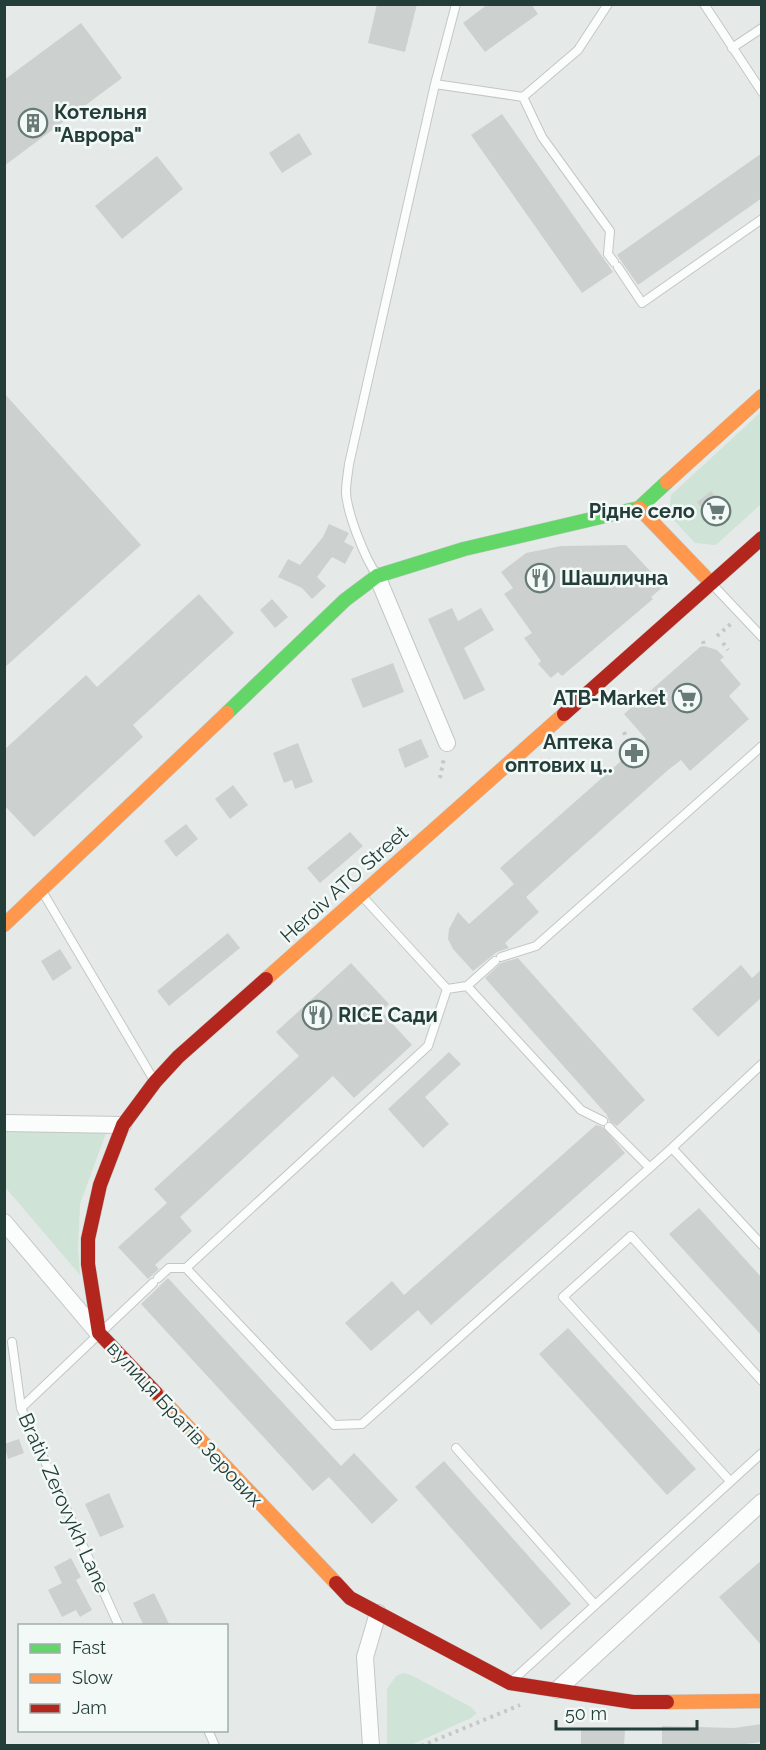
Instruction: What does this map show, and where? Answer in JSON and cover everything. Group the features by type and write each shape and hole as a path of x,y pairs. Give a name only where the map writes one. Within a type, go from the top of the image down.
{"street":[{"path":"4,925 345,600 377,576 464,549 639,507 762,396"},
{"path":"639,507 711,583"},
{"name":"Heroiv ATO Street","path":"99,1334 90,1286 88,1239 100,1185 123,1125 155,1082 178,1057 762,538"},
{"path":"377,576 447,743"},
{"path":"4,1123 123,1125"},
{"name":"вулиця Братів Зерових","path":"4,1222 99,1334 350,1598 510,1683 633,1702 762,1701"},
{"path":"557,1690 762,1502"},
{"path":"371,1746 365,1657 378,1613"}],"lane":[{"path":"377,576 370,566 349,511 346,491 349,464 435,84 456,4"},
{"path":"435,84 523,96 578,50 608,4"},
{"path":"704,4 762,92"},
{"path":"732,48 762,28"},
{"path":"523,96 542,137 610,231 608,254 642,303 762,219"},
{"path":"711,583 762,638"},
{"path":"447,989 467,986 498,959 537,946 762,746"},
{"path":"42,891 155,1082"},
{"path":"361,895 447,989"},
{"path":"467,986 581,1110 606,1124 650,1168"},
{"path":"21,1408 169,1268 186,1268 428,1046 447,989"},
{"path":"186,1268 334,1425 362,1424 650,1168 762,1064"},
{"path":"672,1148 762,1245"},
{"path":"730,1481 563,1297 630,1236 762,1381"},
{"name":"Brativ Zerovykh Lane","path":"12,1342 21,1408 118,1624"},
{"path":"456,1448 595,1605"},
{"path":"510,1683 762,1453"},
{"path":"209,1732 216,1746"}],"path":[{"path":"717,636 741,615"},
{"path":"723,643 728,650"},
{"path":"624,732 632,751"},
{"path":"421,1746 526,1702"}],"green space":[{"path":"761,412 761,504 716,545 695,543 669,515 671,495"},
{"path":"4,1122 109,1125 80,1204 78,1248 80,1275 5,1187"},
{"path":"403,1673 471,1707 477,1713 471,1718 411,1745 387,1745 387,1689 396,1676"}],"building":[{"path":"377,4 417,4 405,52 368,43"},
{"path":"488,4 531,4 538,14 485,52 463,23"},
{"name":"Котельня \"Аврора\"","path":"81,23 122,78 4,166 4,80"},
{"path":"502,114 613,272 582,293 471,135"},
{"path":"299,133 312,154 282,173 269,153"},
{"path":"762,153 762,198 638,285 617,255"},
{"path":"157,156 183,189 122,239 95,206"},
{"path":"4,393 141,545 4,668"},
{"name":"Рідне село","path":"711,491 730,514 716,525 697,502"},
{"path":"329,524 349,533 344,542 354,547 345,564 332,557 317,577 326,586 312,599 302,588 278,577 288,559 300,565 323,537"},
{"path":"626,545 664,586 651,597 653,599 562,676 558,672 551,678 538,664 541,661 524,638 532,633 504,594 513,588 501,572 526,553 561,546"},
{"path":"199,594 234,633 133,725 143,737 34,837 4,805 4,750 86,675 97,687"},
{"path":"272,599 288,617 275,628 260,610"},
{"path":"452,608 458,621 481,608 494,630 464,648 485,690 464,700 428,619"},
{"path":"700,647 717,650 724,657 720,660 741,684 729,696 749,719 690,771 681,760 668,770 526,897 539,912 505,943 509,948 497,952 473,971 453,949 448,939 449,929 458,912 469,924 514,884 500,868 646,739 624,714"},
{"path":"393,663 404,692 363,708 351,679"},
{"path":"421,739 429,757 405,768 398,749"},
{"path":"298,743 313,782 295,789 292,780 284,783 273,753"},
{"path":"233,785 248,805 230,819 215,799"},
{"path":"186,824 198,839 176,857 164,841"},
{"path":"350,832 363,846 320,883 307,868"},
{"path":"228,933 240,948 169,1006 157,991"},
{"path":"60,949 72,968 53,981 41,961"},
{"path":"518,958 645,1100 617,1126 609,1121 607,1115 485,978 501,963"},
{"path":"351,963 389,1004 381,1011 412,1045 354,1098 333,1076 180,1217 192,1231 155,1265 159,1269 148,1279 118,1247 167,1203 154,1189 299,1056 276,1032"},
{"path":"741,965 752,978 762,969 762,997 718,1037 692,1009"},
{"path":"449,1052 461,1064 425,1097 449,1124 423,1148 388,1109"},
{"path":"596,1125 603,1127 625,1153 431,1325 418,1310 371,1351 345,1323 392,1281 404,1295"},
{"path":"699,1208 762,1278 762,1336 669,1234"},
{"path":"168,1278 341,1466 354,1453 398,1500 372,1524 329,1477 313,1491 141,1304"},
{"path":"568,1328 696,1469 667,1495 539,1354"},
{"path":"19,1439 24,1453 8,1459 4,1444"},
{"path":"444,1461 571,1604 541,1630 415,1487"},
{"path":"109,1493 124,1527 100,1537 85,1504"},
{"path":"71,1558 81,1577 76,1580 92,1610 80,1617 76,1610 62,1617 48,1590 62,1583 54,1567"},
{"path":"762,1560 762,1646 719,1597"},
{"path":"154,1593 169,1624 143,1624 133,1603"},
{"path":"762,1724 762,1742 736,1745 662,1744 662,1726 734,1728"},
{"path":"581,1728 625,1729 624,1746 581,1746"}],"traffic: fast":[{"path":"227,713 345,600 377,576 464,549 639,508 667,482"}],"traffic: slow":[{"path":"667,482 762,396"},
{"path":"639,508 711,583"},
{"path":"4,925 227,713"},
{"path":"266,979 564,714"},
{"path":"156,1393 336,1583"},
{"path":"667,1702 762,1701"}],"traffic: jam":[{"path":"564,714 762,538"},
{"path":"156,1393 99,1333 88,1264 88,1239 100,1185 123,1125 155,1082 178,1057 266,979"},
{"path":"336,1583 350,1598 510,1683 633,1702 667,1702"}],"place":[{"name":"Котельня \"Аврора\"","path":"33,123"},
{"name":"Рідне село","path":"716,511"},
{"name":"Шашлична","path":"540,578"},
{"name":"ATB-Market","path":"687,698"},
{"name":"Аптека оптових ц‥","path":"634,753"},
{"name":"RICE Сади","path":"317,1015"}]}
